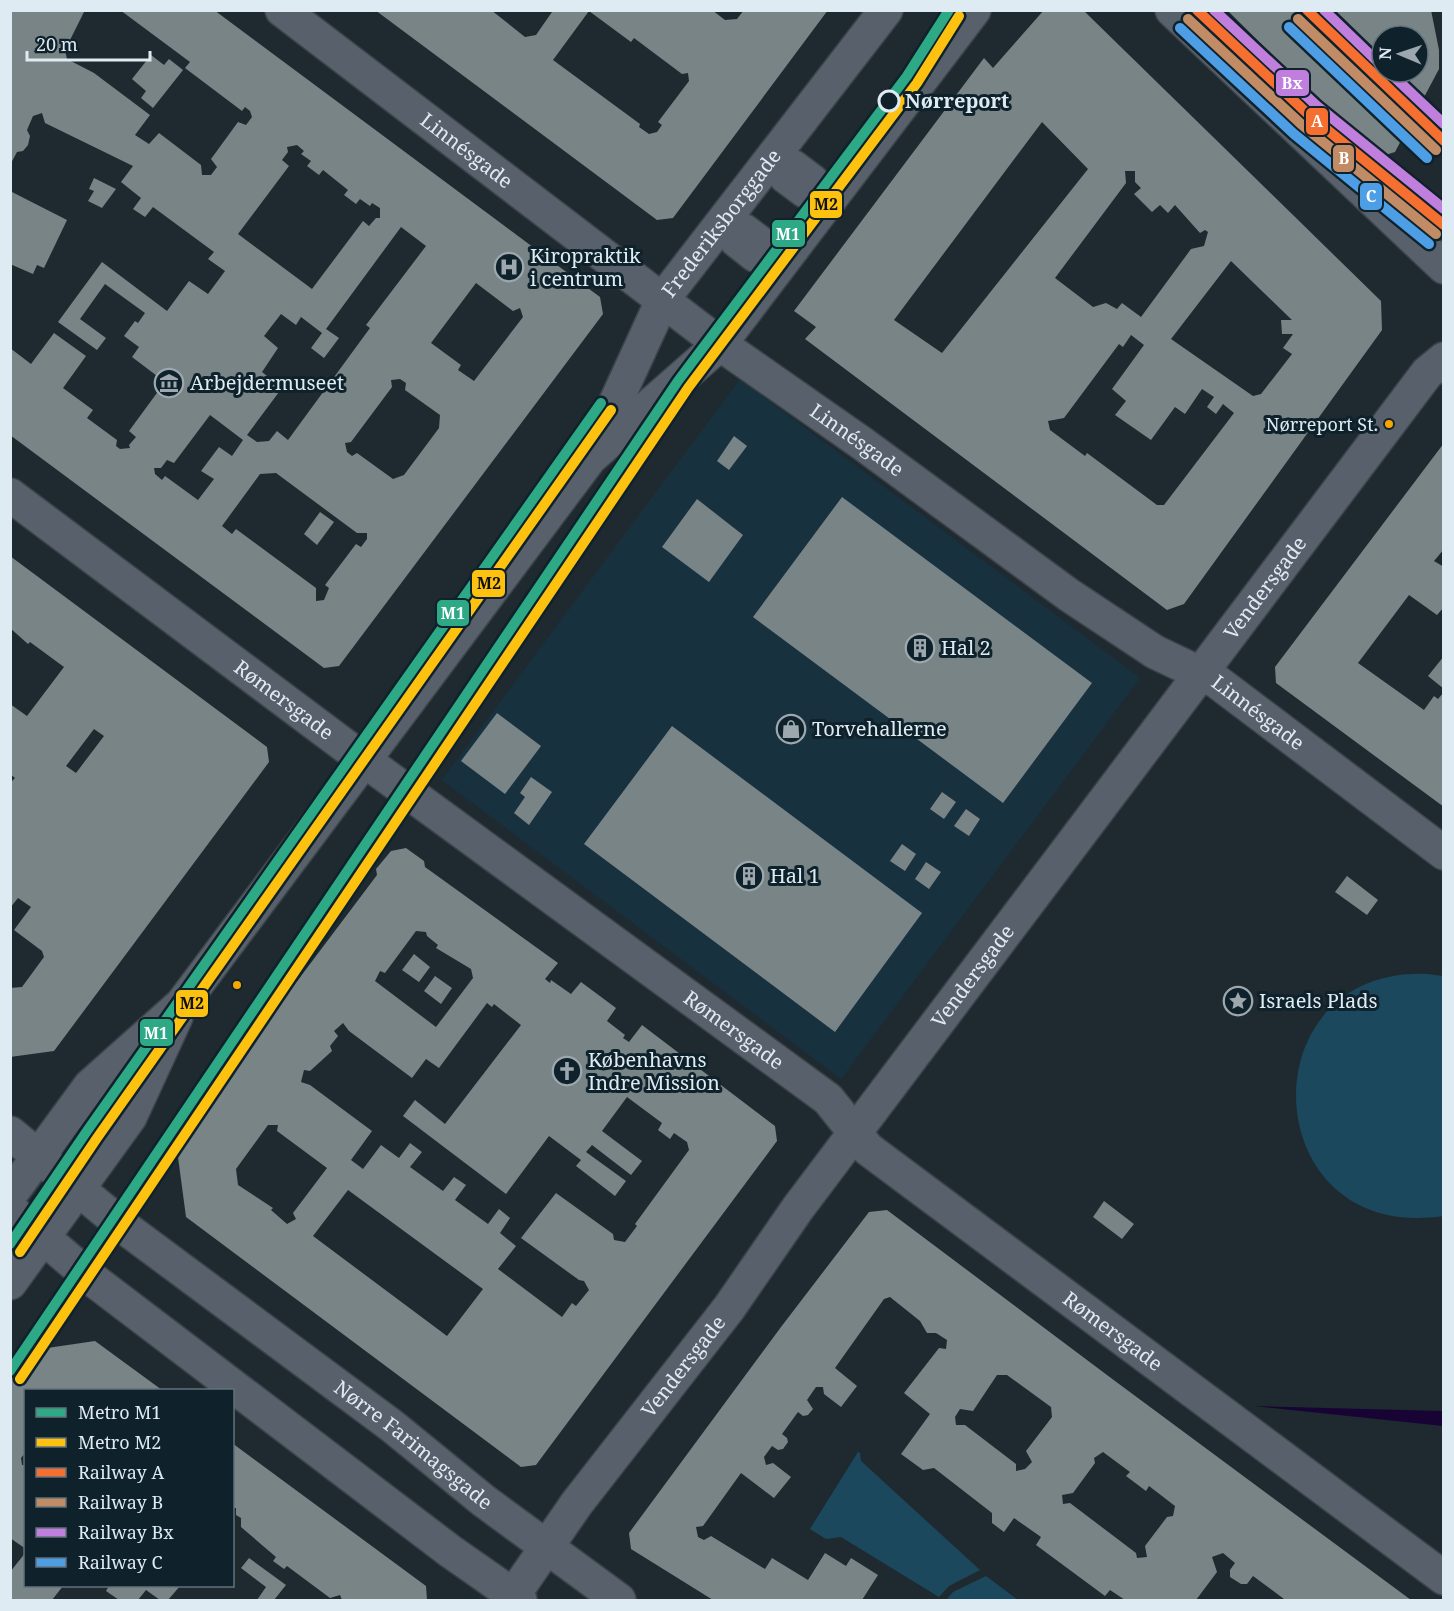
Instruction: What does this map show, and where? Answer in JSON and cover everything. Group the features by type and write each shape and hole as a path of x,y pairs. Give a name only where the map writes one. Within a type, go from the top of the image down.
{"street":[{"name":"Linnésgade","path":"282,10 720,344 863,444 1069,595 1155,652 1216,681 1443,853"},
{"name":"Frederiksborggade","path":"590,458 663,299 886,10"},
{"name":"Frederiksborggade","path":"10,1195 90,1086 182,1004 590,458 720,344 974,10"},
{"path":"1173,10 1443,267"},
{"name":"Vendersgade","path":"514,1599 577,1503 729,1308 798,1209 1427,373 1443,359"},
{"name":"Rømersgade","path":"10,495 364,760 828,1099 868,1149 1443,1578"},
{"name":"Frederiksborggade","path":"10,1283 45,1238 130,1117 182,1004"},
{"name":"Nørre Farimagsgade","path":"10,1133 128,1230 392,1426 546,1548 619,1600"},
{"path":"10,1209 92,1279 514,1599"}],"shaded area":[{"name":"Torvehallerne","path":"740,379 1140,678 841,1079 442,780"},
{"path":"1427,974 1443,976 1443,1216 1381,1213 1336,1189 1308,1150 1296,1103 1302,1055 1326,1013 1367,984"},
{"path":"1254,1406 1443,1411 1443,1426"},
{"path":"858,1452 861,1461 980,1570 949,1586 939,1597 841,1537 826,1539 810,1529"},
{"path":"986,1576 1018,1600 946,1600 953,1592"}],"building":[{"path":"10,10 85,10 65,50 67,59 94,73 150,115 135,135 149,144 159,133 201,165 202,175 211,175 217,167 211,159 238,122 246,125 252,117 250,111 245,107 242,111 185,68 190,62 120,10 214,10 600,297 603,314 339,666 324,668 10,435 10,348 31,364 54,333 86,356 63,388 93,410 87,418 117,440 116,446 120,449 130,448 129,445 136,437 129,431 165,382 132,357 139,347 124,336 135,321 138,323 145,313 105,284 80,319 106,338 97,350 58,322 102,262 167,311 189,281 208,294 225,271 208,259 214,252 153,207 145,217 133,209 141,198 121,182 133,166 45,123 42,113 33,116 27,130 30,136 28,145 23,151 17,152 10,165","holes":["297,145 304,151 301,154 311,161 307,166 319,175 323,170 348,190 344,195 356,204 360,199 370,206 372,203 380,208 380,218 376,218 369,226 363,221 312,289 238,234 289,166 282,160 288,152 287,147","401,227 426,246 366,325 370,328 288,440 277,431 269,441 257,442 247,435 282,388 262,372 278,348 264,336 281,314 296,325 301,317 322,333 311,348 324,358 339,338 326,329","476,283 513,311 520,308 523,317 474,381 458,370 461,365 431,343","400,379 406,383 405,390 440,415 439,428 404,475 393,479 357,453 352,456 347,452 345,443 351,442 392,387 391,380","210,415 243,440 232,456 219,447 201,471 214,479 198,500 165,476 162,480 155,474 154,468 161,468 167,460 174,463","276,473 357,533 367,533 367,539 361,547 356,544 325,585 329,588 324,600 316,601 316,588 236,529 232,534 222,526 260,474"]},
{"path":"375,10 491,10 525,37 536,35 552,12 559,10 712,10 725,20 737,19 744,10 828,10 673,218 657,220","holes":["589,11 631,42 634,38 682,74 688,73 689,81 658,122 662,125 657,132 649,134 639,127 640,124 553,60"]},
{"path":"1044,10 1083,10 1381,301 1382,330 1184,604 1167,610 805,339 816,327 794,311 984,58 993,68","holes":["1042,122 1088,169 942,353 894,320","1125,171 1135,171 1135,182 1141,188 1134,194 1152,212 1160,205 1168,213 1175,205 1200,233 1205,230 1208,232 1204,246 1191,249 1141,317 1122,303 1117,309 1106,303 1093,307 1055,278 1126,183","1231,261 1292,320 1281,320 1282,334 1293,334 1283,348 1292,354 1261,394 1253,396 1171,339","1131,335 1144,345 1112,389 1126,401 1115,415 1151,440 1175,407 1185,414 1202,389 1214,397 1207,407 1216,414 1223,404 1234,413 1164,505 1157,505 1087,453 1085,456 1050,430 1048,421 1064,418 1119,344 1123,347"]},
{"path":"1227,10 1431,10 1439,50 1439,69 1395,152 1379,157 1372,154"},
{"path":"151,55 164,65 169,59 183,70 153,108 141,98 146,91 132,79"},
{"path":"94,178 116,189 102,208 88,201 94,191 89,189"},
{"path":"12,192 67,220 44,268 37,265 33,274 10,264"},
{"path":"734,436 747,446 729,470 717,461"},
{"path":"1444,443 1444,549 1434,561 1444,567 1444,607 1437,615 1409,595 1358,663 1424,710 1434,696 1438,699 1444,692 1444,807 1276,683 1275,667"},
{"name":"Hal 2","path":"842,497 1092,683 1003,803 753,617"},
{"path":"697,499 743,535 709,582 662,547"},
{"path":"320,512 334,522 317,545 304,534"},
{"path":"10,556 267,747 269,762 54,1051 10,1057 10,988 22,987 44,957 42,951 14,930 31,907 18,898 10,908 10,783 15,778 10,774 10,704 27,716 64,667 30,642 28,644 10,628","holes":["94,729 104,736 76,773 66,766"]},
{"path":"1444,656 1444,689 1428,676"},
{"path":"497,713 541,746 505,794 461,761"},
{"name":"Hal 1","path":"672,726 922,913 835,1032 584,844"},
{"path":"531,777 552,792 529,825 514,813 525,797 520,793"},
{"path":"942,792 956,802 944,819 930,809"},
{"path":"966,809 980,819 969,836 954,826"},
{"path":"902,844 916,854 905,871 890,861"},
{"path":"406,848 424,861 425,867 558,963 545,979 550,983 551,980 571,994 581,982 616,1008 607,1021 625,1035 623,1038 629,1042 642,1025 775,1126 777,1141 536,1465 521,1467 186,1217 176,1142 377,875 376,869 391,851","holes":["416,931 426,932 427,936 438,945 436,948 471,969 473,978 436,1027 375,981 380,971 385,973","487,1003 492,1007 494,1004 521,1025 445,1124 415,1100 403,1116 506,1194 549,1136 581,1160 576,1166 615,1196 626,1181 586,1152 592,1145 631,1175 642,1161 602,1131 627,1097 662,1123 658,1130 670,1139 674,1133 687,1142 689,1150 635,1224 637,1226 625,1242 614,1240 613,1234 556,1193 521,1238 579,1280 584,1281 589,1290 576,1306 572,1303 562,1317 498,1269 516,1246 500,1233 510,1218 499,1209 488,1224 455,1200 466,1185 454,1177 443,1191 410,1167 422,1152 410,1143 399,1158 381,1145 363,1169 351,1160 372,1131 310,1085 301,1082 304,1070 310,1071 332,1051 330,1046 338,1036 334,1031 343,1023 349,1031 412,1078 426,1059 439,1068","268,1125 278,1125 277,1131 327,1168 293,1213 296,1219 287,1224 271,1210 273,1208 238,1185 236,1169","348,1190 483,1289 447,1336 313,1236"]},
{"path":"926,862 941,872 929,889 915,879"},
{"path":"1347,876 1378,900 1367,915 1335,892"},
{"path":"414,954 430,967 419,982 402,970"},
{"path":"435,976 452,988 441,1004 424,991"},
{"path":"1104,1201 1134,1224 1122,1239 1093,1217"},
{"path":"887,1210 1411,1600 1283,1600 1253,1576 1247,1584 1241,1584 1230,1577 1230,1570 1235,1563 1223,1553 1212,1557 1217,1572 1196,1600 1125,1600 1110,1590 1105,1596 1036,1545 1041,1537 1014,1518 1004,1532 992,1523 992,1513 934,1468 923,1470 901,1454 930,1414 904,1393 939,1348 946,1349 947,1340 936,1333 927,1333 920,1321 890,1297 884,1299 835,1368 857,1386 841,1407 824,1394 823,1387 816,1387 807,1400 813,1409 808,1415 803,1416 798,1412 782,1434 788,1442 783,1449 778,1450 772,1446 764,1457 766,1465 773,1463 791,1477 774,1498 741,1473 703,1526 696,1527 698,1537 704,1540 711,1536 765,1569 772,1558 808,1580 825,1553 846,1566 851,1558 878,1575 862,1600 713,1600 631,1549 629,1533 869,1212","holes":["997,1375 1007,1375 1051,1407 1052,1417 1026,1451 1032,1462 1025,1469 1016,1471 1016,1464 965,1425 956,1425 955,1417 960,1409 973,1411","1103,1452 1130,1472 1126,1476 1146,1491 1149,1486 1175,1506 1173,1516 1167,1517 1145,1546 1147,1557 1137,1558 1136,1553 1070,1503 1063,1504 1062,1495 1073,1493 1095,1463 1094,1458"]},
{"path":"95,1341 161,1389 24,1389 24,1454 21,1458 22,1465 24,1465 24,1548 10,1538 10,1364 20,1352"},
{"path":"234,1444 426,1586 427,1600 342,1600 340,1595 330,1598 287,1566 284,1569 273,1561 276,1557 241,1527 241,1518 236,1515 236,1508 234,1508"},
{"path":"24,1554 24,1587 62,1587 52,1600 10,1600 10,1572"},
{"path":"249,1558 286,1585 274,1600 257,1600 266,1587 241,1568"},
{"path":"108,1587 179,1587 168,1600 160,1600 146,1590 138,1600 119,1600 106,1591"}],"metro line":[{"name":"M1","path":"10,1371 678,381 907,76 949,10"},
{"name":"M2","path":"20,1379 688,388 917,83 959,16"},
{"name":"M1","path":"10,1244 87,1131 601,403"},
{"name":"M2","path":"20,1252 97,1138 611,410"}],"rail line":[{"name":"A","path":"1197,10 1309,115 1444,225"},
{"name":"Bx","path":"1214,10 1317,106 1444,209"},
{"name":"A","path":"1307,10 1444,141"},
{"name":"Bx","path":"1324,10 1370,54"},
{"name":"B","path":"1188,19 1301,124 1436,234"},
{"name":"B","path":"1298,19 1436,150"},
{"name":"C","path":"1289,27 1427,158"},
{"name":"C","path":"1180,28 1294,134 1429,244"},
{"name":"Bx","path":"1402,84 1444,124"}],"place":[{"name":"Nørreport","path":"889,101"},
{"name":"Kiropraktik i centrum","path":"509,267"},
{"name":"Arbejdermuseet","path":"169,383"},
{"name":"Nørreport St.","path":"1389,424"},
{"name":"Hal 2","path":"920,648"},
{"name":"Torvehallerne","path":"791,729"},
{"name":"Hal 1","path":"749,876"},
{"name":"Israels Plads","path":"1238,1001"},
{"name":"Københavns Indre Mission","path":"567,1071"}]}
